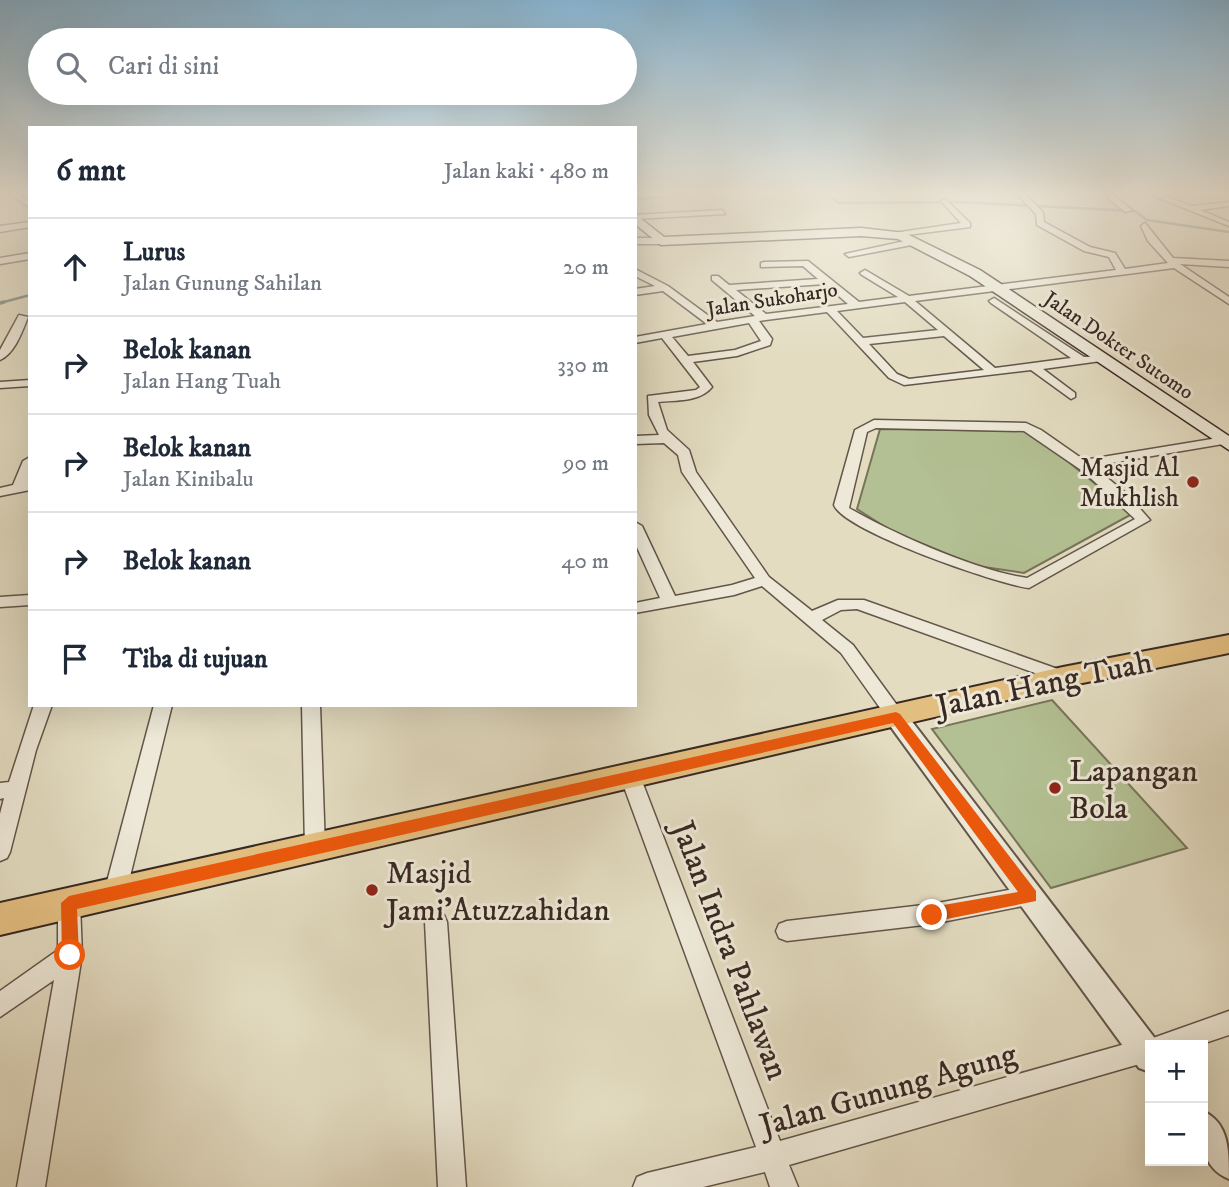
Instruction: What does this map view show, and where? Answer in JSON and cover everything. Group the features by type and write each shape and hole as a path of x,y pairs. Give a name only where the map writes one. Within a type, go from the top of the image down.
{"main road":[{"name":"Jalan Dokter Sutomo","path":"921,246 1223,437"},
{"name":"Jalan Hang Tuah","path":"0,919 1063,677 1227,647"}],"street":[{"path":"849,254 890,246"},
{"path":"1082,246 1112,256 1122,272"},
{"path":"1155,246 1172,263 1227,298"},
{"path":"0,261 28,256"},
{"path":"764,265 802,261 858,306"},
{"name":"Jalan Sukoharjo","path":"637,340 758,318 907,299 996,295 1172,263 1229,264"},
{"path":"637,273 665,288 716,326"},
{"path":"865,273 907,299 943,333 993,372"},
{"path":"686,360 737,353 766,342 758,318 715,278"},
{"path":"727,288 828,281"},
{"path":"637,292 665,288"},
{"path":"996,295 1081,360"},
{"path":"829,309 900,381 935,380 1101,358"},
{"path":"0,357 11,328 23,317"},
{"path":"860,342 943,333"},
{"path":"666,336 706,387 700,393 652,399 653,412 667,439 684,453 689,472 764,580 813,618 847,649 872,680 896,717 1030,896 1145,1042"},
{"path":"1033,367 1071,395"},
{"path":"0,385 28,383"},
{"path":"1082,464 1143,520 1029,583 1019,583 977,570 849,514 841,505 861,430 874,424 1016,425 1042,434 1082,464 1223,437"},
{"path":"637,440 667,439"},
{"path":"0,492 24,487 28,470"},
{"path":"637,530 670,602"},
{"path":"637,608 734,590 764,580"},
{"path":"0,602 28,600"},
{"path":"813,618 838,604 858,604 1063,677"},
{"path":"0,852 9,790 42,707"},
{"path":"115,893 162,707"},
{"path":"310,707 315,848"},
{"name":"Jalan Indra Pahlawan","path":"629,776 784,1187"},
{"path":"787,931 932,915 1030,896"},
{"path":"31,1187 70,955 69,903"},
{"path":"436,922 452,1187"},
{"path":"0,1005 70,955"},
{"name":"Jalan Gunung Agung","path":"1182,1040 1229,1023"},
{"name":"Jalan Gunung Agung","path":"647,1187 774,1156 1145,1053"},
{"path":"1208,1134 1229,1162"}],"green space":[{"path":"880,429 1031,431 1132,514 1024,573 937,560 857,509"},
{"name":"Lapangan Bola","path":"1052,700 1187,848 1051,888 932,729"}],"waterway":[{"path":"4,302 0,303 28,296"}],"place":[{"name":"Masjid Al Mukhlish","path":"1193,482"},
{"name":"Lapangan Bola","path":"1055,788"},
{"name":"Masjid Jami'Atuzzahidan","path":"372,890"}],"route":[{"path":"70,955 69,903 896,717 1030,896 932,915"}]}
